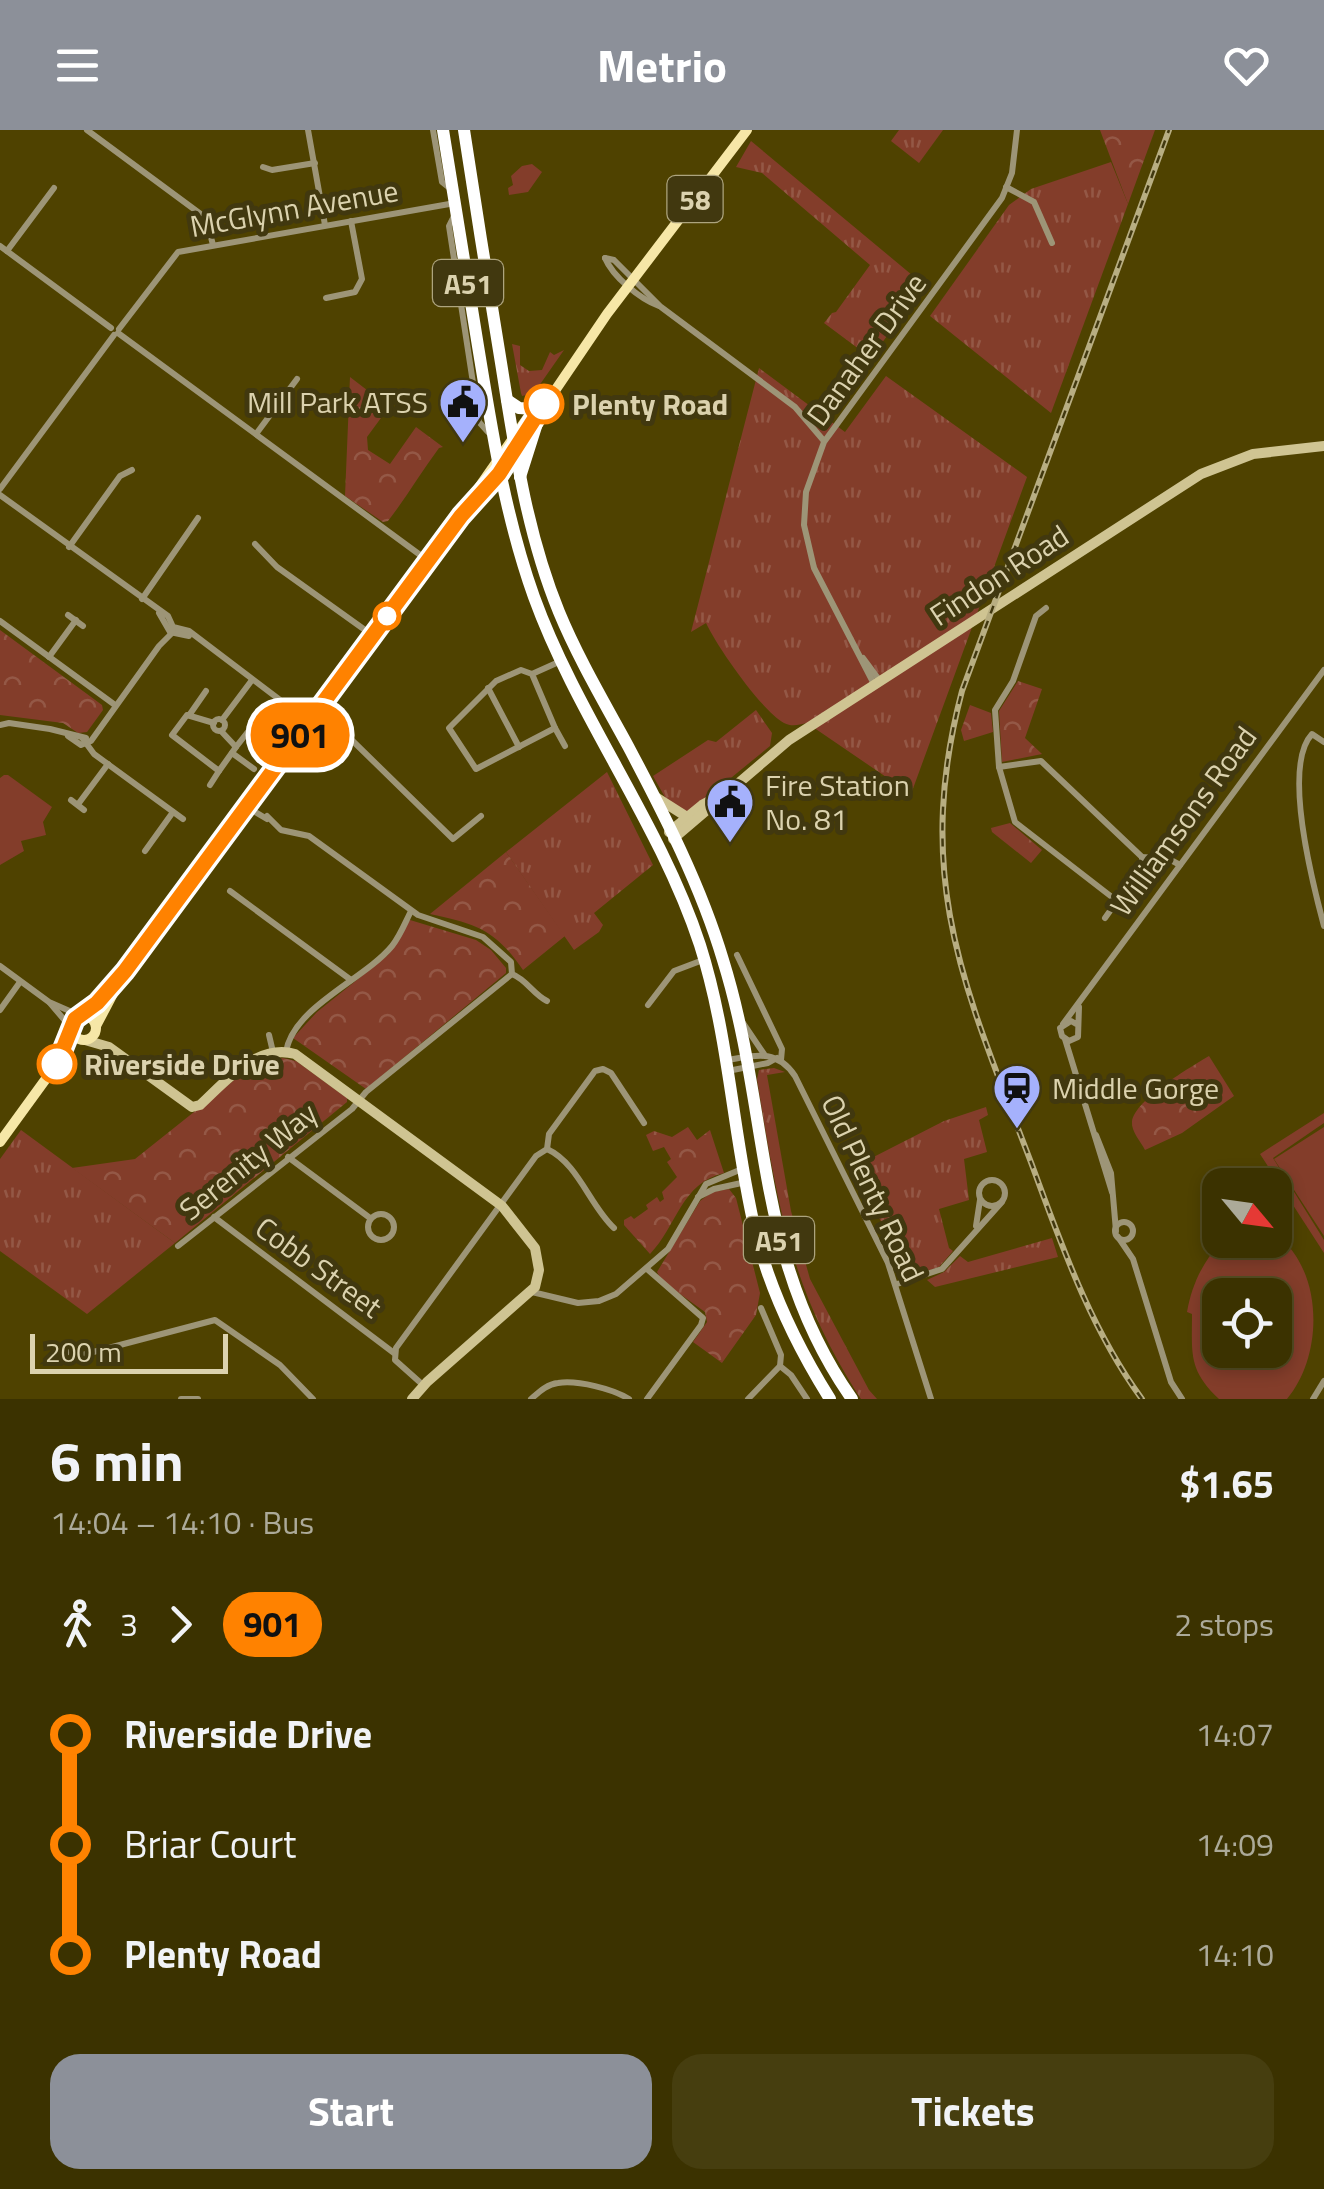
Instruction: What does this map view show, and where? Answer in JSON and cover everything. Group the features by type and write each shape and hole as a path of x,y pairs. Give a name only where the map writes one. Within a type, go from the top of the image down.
{"highway":[{"name":"A51","path":"443,130 492,437 535,598 690,918 704,960 727,1066 756,1235 772,1284 830,1399"},
{"name":"A51","path":"464,130 513,446 560,614 671,835 713,930 735,1007 781,1252 822,1351 852,1399"},
{"path":"461,240 480,236"},
{"path":"506,400 519,408 539,408 520,477"},
{"name":"Findon Road","path":"657,845 671,835"},
{"path":"744,1176 755,1175 761,1155"}],"main road":[{"name":"58","path":"56,1066 73,1022 125,971 747,130"},
{"name":"58","path":"0,1142 56,1066 92,1037 125,971"},
{"path":"82,1015 90,1017 96,1026"},
{"path":"72,1031 84,1040"}],"street":[{"path":"308,130 325,225"},
{"path":"433,130 442,182 455,202 448,226 479,422 492,437"},
{"name":"Danaher Drive","path":"878,683 814,568 804,525 806,492 824,442 991,216 1012,173 1017,130"},
{"path":"91,131 206,218 213,245"},
{"path":"264,166 272,170 315,163"},
{"path":"1006,187 1034,202 1052,243"},
{"path":"54,188 4,249 428,561"},
{"name":"McGlynn Avenue","path":"0,492 173,255 455,202"},
{"path":"326,298 355,292 362,279 351,222"},
{"path":"632,281 650,302 661,306 795,406 824,442"},
{"path":"464,328 472,308"},
{"path":"256,434 297,379"},
{"name":"Findon Road","path":"671,835 789,740 1184,484 1224,464 1275,450 1324,446"},
{"path":"69,547 120,476 132,470"},
{"path":"0,492 69,547 170,618 171,630 96,732 85,741 77,744 59,730 0,725"},
{"path":"142,600 198,518"},
{"path":"255,544 277,567 373,636"},
{"path":"1046,608 1036,616 1014,681 995,710 999,768 1015,822 1116,901"},
{"path":"68,614 83,626"},
{"path":"49,657 76,620"},
{"path":"0,621 115,705"},
{"path":"171,630 194,637 309,722"},
{"path":"556,728 476,769 449,728 496,680 521,670 532,674 562,660"},
{"name":"Williamsons Road","path":"1063,1024 1324,670"},
{"path":"532,674 566,746"},
{"path":"190,714 214,723 222,720 252,680"},
{"path":"488,688 519,747"},
{"path":"206,691 174,731 174,738 219,771"},
{"path":"319,708 453,839 482,816"},
{"path":"221,730 225,726 222,720"},
{"path":"214,723 216,730 221,730 254,769"},
{"path":"210,785 254,724"},
{"path":"1324,742 1312,734 1303,744 1300,784 1307,862 1324,926"},
{"path":"85,741 93,753 183,819"},
{"path":"999,768 1040,761 1142,857 1169,859 1180,865"},
{"path":"78,804 108,764"},
{"path":"650,792 675,812 687,816"},
{"name":"Findon Road","path":"671,835 687,816 723,795"},
{"path":"246,807 269,818 281,830 309,836 411,911 487,939 511,962 512,974 547,1001"},
{"path":"145,851 174,812"},
{"name":"Williamsons Road","path":"1105,918 1142,866 1142,857"},
{"path":"230,892 351,980"},
{"path":"288,1052 295,1029 390,948 411,911"},
{"name":"Old Plenty Road","path":"736,955 780,1045 779,1059 795,1076 897,1284 932,1399"},
{"path":"648,1005 674,971 704,960"},
{"path":"0,966 50,1002 82,1015"},
{"name":"Serenity Way","path":"178,1246 512,974"},
{"path":"0,1010 20,982"},
{"name":"Williamsons Road","path":"1078,1025 1082,1001"},
{"path":"50,1002 72,1031"},
{"path":"735,1007 764,1055"},
{"path":"1072,1064 1080,1032 1071,1021 1063,1024 1060,1032 1111,1190 1117,1234 1132,1259 1171,1382 1182,1399"},
{"path":"96,1026 110,1047 190,1103 214,1091 258,1058 288,1052 500,1205 535,1248 538,1263 533,1289 425,1383 412,1399"},
{"path":"268,1034 273,1052"},
{"path":"1065,1039 1077,1038"},
{"path":"84,1040 110,1047"},
{"path":"746,1062 764,1055 779,1059"},
{"path":"727,1066 779,1059"},
{"path":"547,1149 549,1134 598,1069 611,1073 644,1123"},
{"path":"1091,1126 1107,1159 1111,1190"},
{"path":"425,1383 395,1360 395,1350 538,1152 547,1149 556,1154 614,1228"},
{"path":"290,1156 370,1218"},
{"path":"697,1198 744,1176"},
{"path":"533,1289 555,1299 589,1303 608,1298 648,1269 672,1244 706,1184 744,1176"},
{"path":"897,1284 942,1269 1002,1202 1004,1188 994,1180 982,1184 981,1212 973,1232"},
{"path":"980,1197 989,1206 1002,1202"},
{"path":"1114,1202 1133,1234 1132,1259"},
{"path":"380,1213 390,1216 394,1223 392,1234 382,1240 372,1237 368,1229 370,1218 380,1213"},
{"name":"Cobb Street","path":"216,1216 228,1229 395,1350"},
{"path":"1117,1234 1122,1222 1129,1223"},
{"path":"1117,1234 1126,1240 1133,1234"},
{"path":"646,1399 703,1320 699,1311 660,1283 648,1269"},
{"path":"748,1399 780,1366 781,1354 761,1308"},
{"path":"54,1345 78,1356 215,1320 280,1365 313,1399"},
{"path":"780,1366 807,1399"},
{"path":"1314,1399 1324,1381"},
{"path":"530,1399 558,1383 612,1392 629,1399"},
{"path":"295,1399 304,1390"},
{"path":"182,1399 198,1399"}],"green space":[{"path":"899,130 943,130 919,163 891,141"},
{"path":"1100,130 1155,130 1128,204"},
{"path":"751,141 924,285 871,358 824,323 870,265 762,173 736,167"},
{"path":"1111,162 1128,204 1051,413 930,316 1009,205 1031,189"},
{"path":"532,164 542,172 528,192 509,195 511,176 522,166"},
{"path":"512,344 520,346 520,365 529,371 542,370 550,352 554,355 564,350 534,393 522,396"},
{"path":"759,368 845,432 886,376 1027,477 911,794 807,723 784,723 741,678 706,623 691,632"},
{"path":"350,377 389,407 367,437 368,450 390,464 416,427 443,447 388,521 383,522 345,496"},
{"path":"0,630 102,705 103,710 87,732 78,733 63,723 0,715"},
{"path":"1018,681 1042,689 1025,738 1042,754 1002,762 999,711"},
{"path":"970,705 991,713 993,732 964,741 961,730"},
{"path":"756,710 772,733 770,746 693,809 686,812 666,799 653,776 708,740 716,742"},
{"path":"607,772 653,865 594,913 603,925 574,950 506,852"},
{"path":"4,775 52,807 43,822 46,835 21,841 24,851 0,865 0,778"},
{"path":"1010,823 1042,850 1031,863 992,832 991,828"},
{"path":"506,852 565,936 523,970 503,945 483,930 430,914"},
{"path":"410,920 476,940 491,950 506,973 366,1089 293,1038 317,1012 388,955"},
{"path":"1209,1056 1234,1096 1182,1133 1145,1150 1132,1125 1135,1113 1165,1084"},
{"path":"283,1058 296,1061 347,1098 347,1102 175,1243 72,1168 135,1159 253,1065"},
{"path":"774,1068 785,1072 767,1075 791,1211 810,1279 877,1399 861,1399 834,1354 789,1241 757,1079 759,1070"},
{"path":"986,1107 988,1115 979,1120 987,1152 964,1159 969,1200 939,1209 953,1251 939,1267 911,1277 852,1168 944,1121"},
{"path":"1324,1113 1324,1123 1273,1158 1279,1168 1269,1168 1260,1154"},
{"path":"688,1127 697,1140 710,1130 724,1173 698,1186 650,1254 624,1225 624,1220 631,1216 634,1219 657,1197 660,1202 664,1199 662,1192 677,1177 667,1162 671,1159 664,1147 653,1151 646,1135 654,1131 672,1137"},
{"path":"1324,1127 1324,1236 1292,1187 1292,1168 1280,1168 1274,1159"},
{"path":"21,1130 175,1243 87,1314 0,1251 0,1159"},
{"path":"729,1189 736,1198 760,1293 756,1315 722,1363 693,1342 707,1322 705,1312 662,1281 657,1272 700,1201 712,1192"},
{"path":"1292,1189 1324,1240 1324,1253 1292,1204"},
{"path":"1052,1238 1058,1257 935,1287 927,1280 944,1272 960,1256 968,1262"},
{"path":"1292,1251 1303,1268 1313,1313 1312,1337 1308,1360 1287,1399 1219,1399 1202,1379 1194,1360 1192,1314 1187,1312 1209,1258 1292,1258"}],"railway":[{"path":"1142,1399 1107,1344 1079,1286 986,1044 954,934 945,879 943,821 948,759 962,691 1169,130"}],"bus line":[{"name":"901","path":"57,1064 75,1019 97,1003 125,971 461,516 499,474 544,404"}],"place":[{"name":"Plenty Road","path":"544,404"},
{"name":"Mill Park ATSS","path":"463,444"},
{"name":"Fire Station No. 81","path":"730,844"},
{"name":"Riverside Drive","path":"57,1064"},
{"name":"Middle Gorge","path":"1017,1130"}]}
